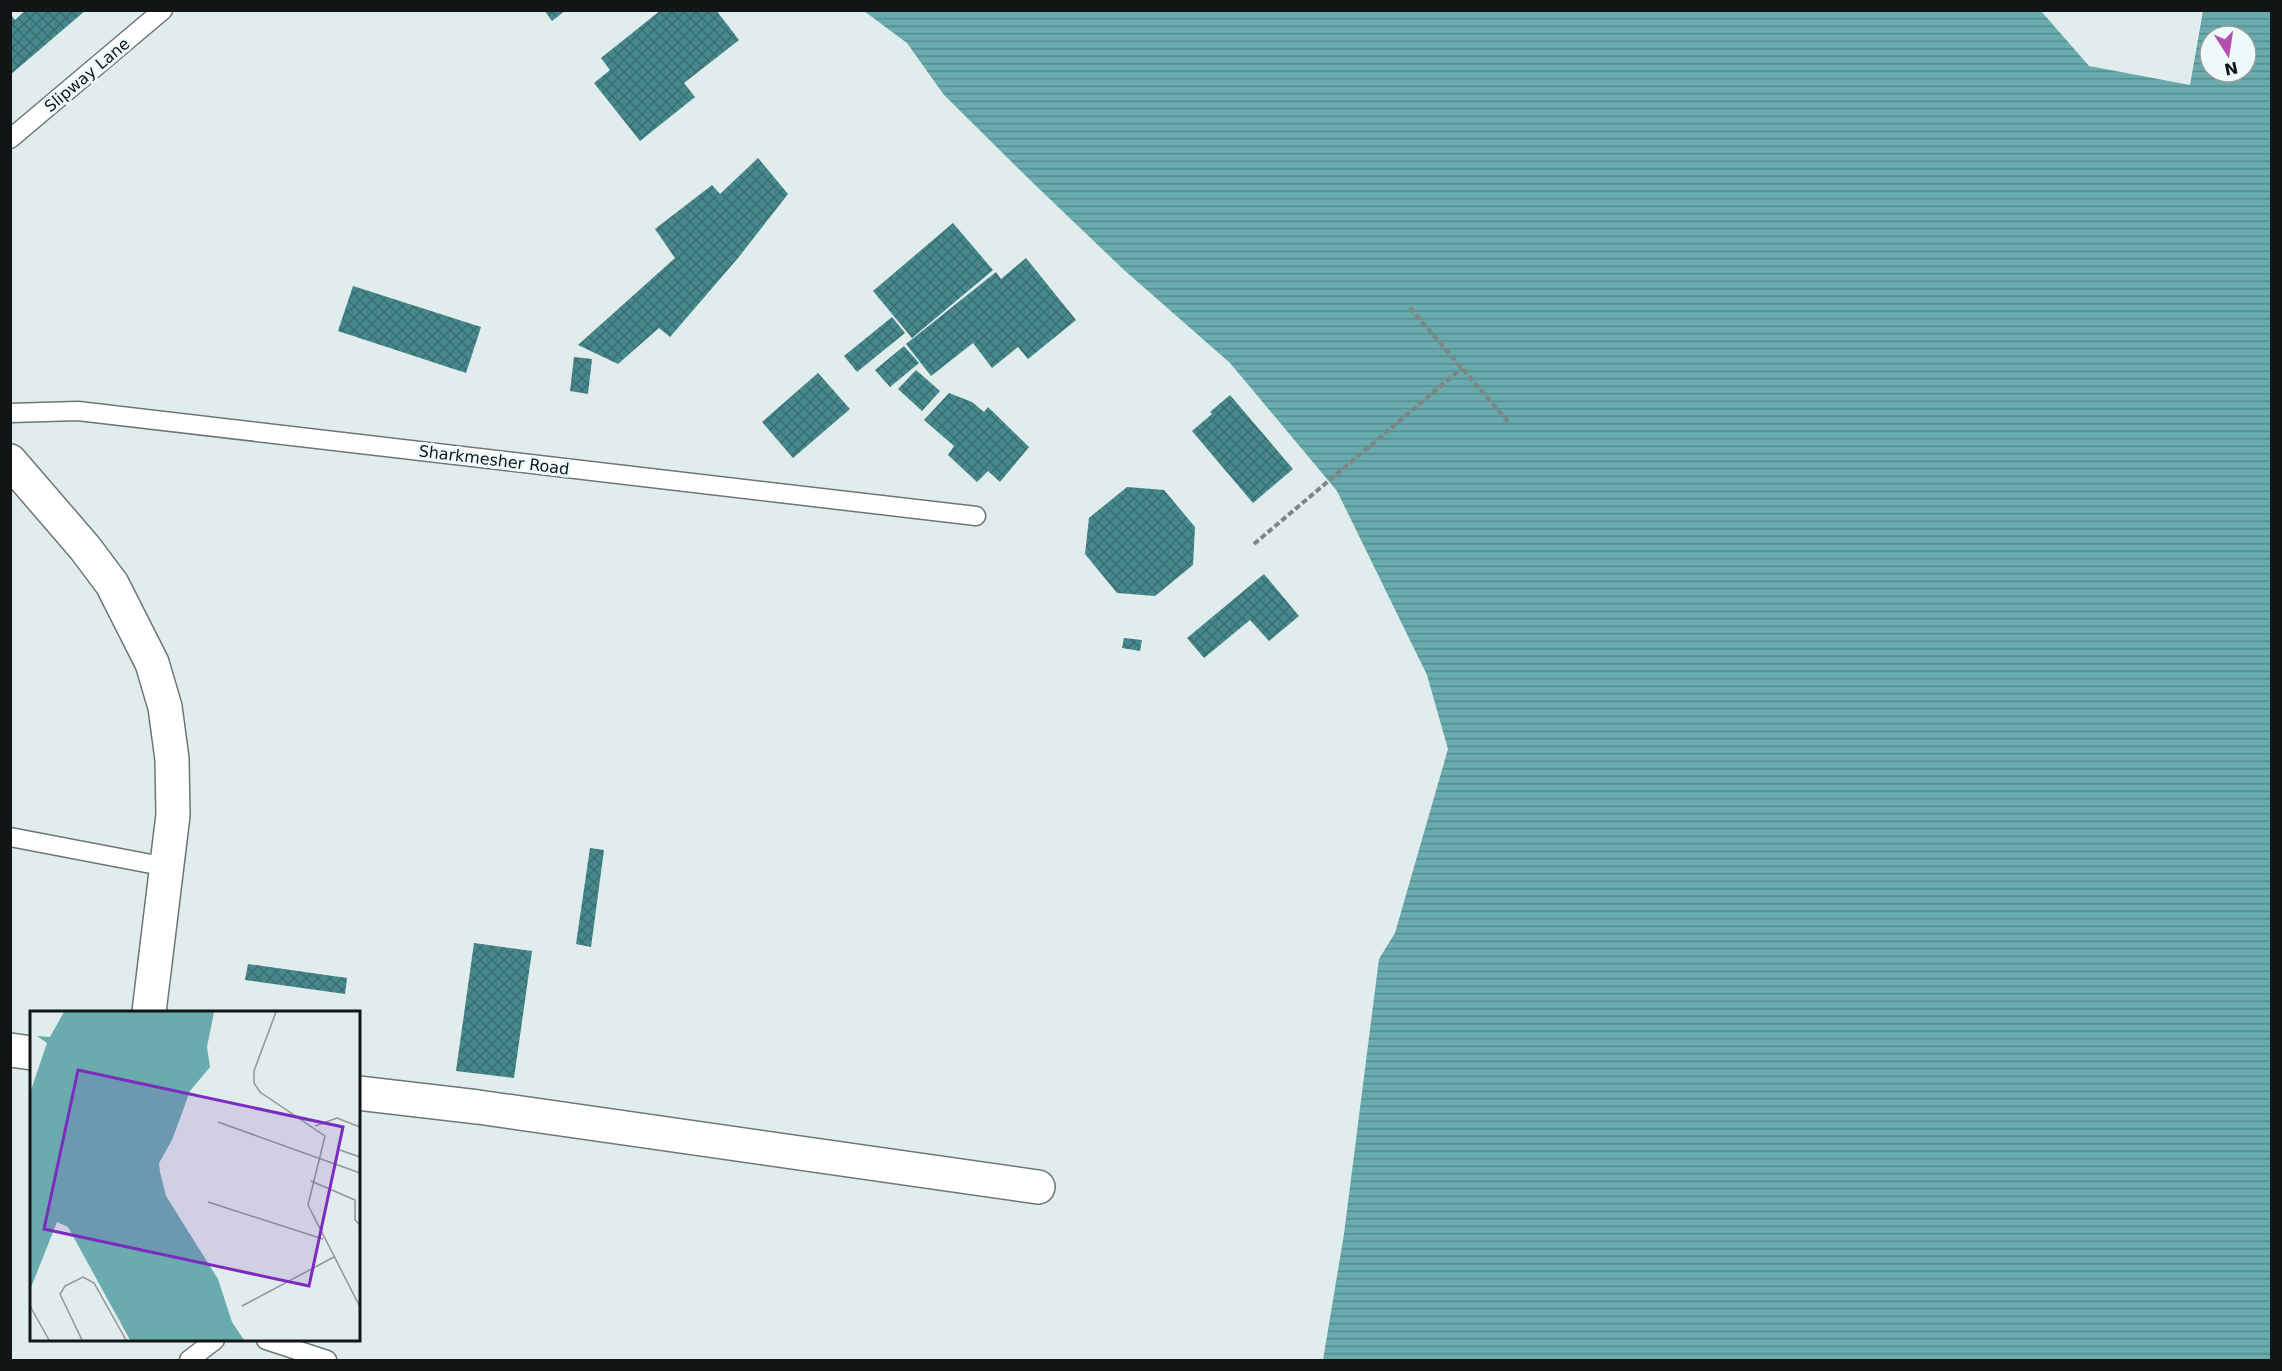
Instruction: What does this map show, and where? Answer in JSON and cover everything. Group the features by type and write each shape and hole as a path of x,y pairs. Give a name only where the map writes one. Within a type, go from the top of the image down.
{"street":[{"path":"10,461 85,548 112,584 152,663 165,707 172,759 172,815 149,1011"},
{"path":"10,1050 30,1053"},
{"path":"360,1093 478,1107 1038,1187"}],"lane":[{"name":"Slipway Lane","path":"10,139 163,10"},
{"name":"Sharkmesher Road","path":"10,413 78,411 976,516"},
{"path":"10,837 166,867"},
{"path":"189,1360 214,1341"},
{"path":"269,1341 327,1360"}],"path":[{"path":"1410,308 1510,424"},
{"path":"1254,544 1462,368"}],"water":[{"path":"864,11 2041,11 2089,66 2190,85 2198,39 2198,84 2258,84 2258,24 2201,24 2203,11 2271,11 2271,1360 1323,1360 1344,1234 1379,959 1395,933 1448,749 1427,675 1337,491 1230,363 1123,269 944,95 907,43"}],"building":[{"path":"26,10 86,10 10,75 10,18 12,16 15,20"},
{"path":"544,10 566,10 552,21"},
{"path":"661,10 716,10 739,40 684,83 695,97 640,141 594,83 610,70 601,58"},
{"path":"758,158 788,194 738,258 670,337 659,328 618,364 578,345 675,258 655,229 712,185 720,194"},
{"path":"953,223 993,270 912,338 873,291"},
{"path":"1026,258 1076,320 1028,359 1018,347 992,368 973,343 931,376 906,344 996,272 1001,279"},
{"path":"353,286 481,327 466,373 338,331"},
{"path":"892,317 905,333 857,372 844,356"},
{"path":"904,346 919,363 890,387 875,370"},
{"path":"574,357 592,359 588,394 570,391"},
{"path":"916,370 940,391 922,411 898,389"},
{"path":"818,373 850,409 793,458 762,422"},
{"path":"949,393 972,402 984,412 988,407 1029,447 1000,482 988,471 977,482 948,455 954,446 924,420"},
{"path":"1230,395 1293,469 1253,503 1192,431"},
{"path":"1127,487 1164,490 1195,527 1193,565 1155,596 1117,593 1085,554 1089,518"},
{"path":"1264,574 1299,616 1269,641 1250,620 1204,658 1187,638"},
{"path":"1124,638 1142,640 1140,651 1122,648"},
{"path":"590,848 604,850 591,947 576,944"},
{"path":"474,943 532,951 514,1078 456,1071"},
{"path":"248,964 347,978 345,994 245,980"}]}
